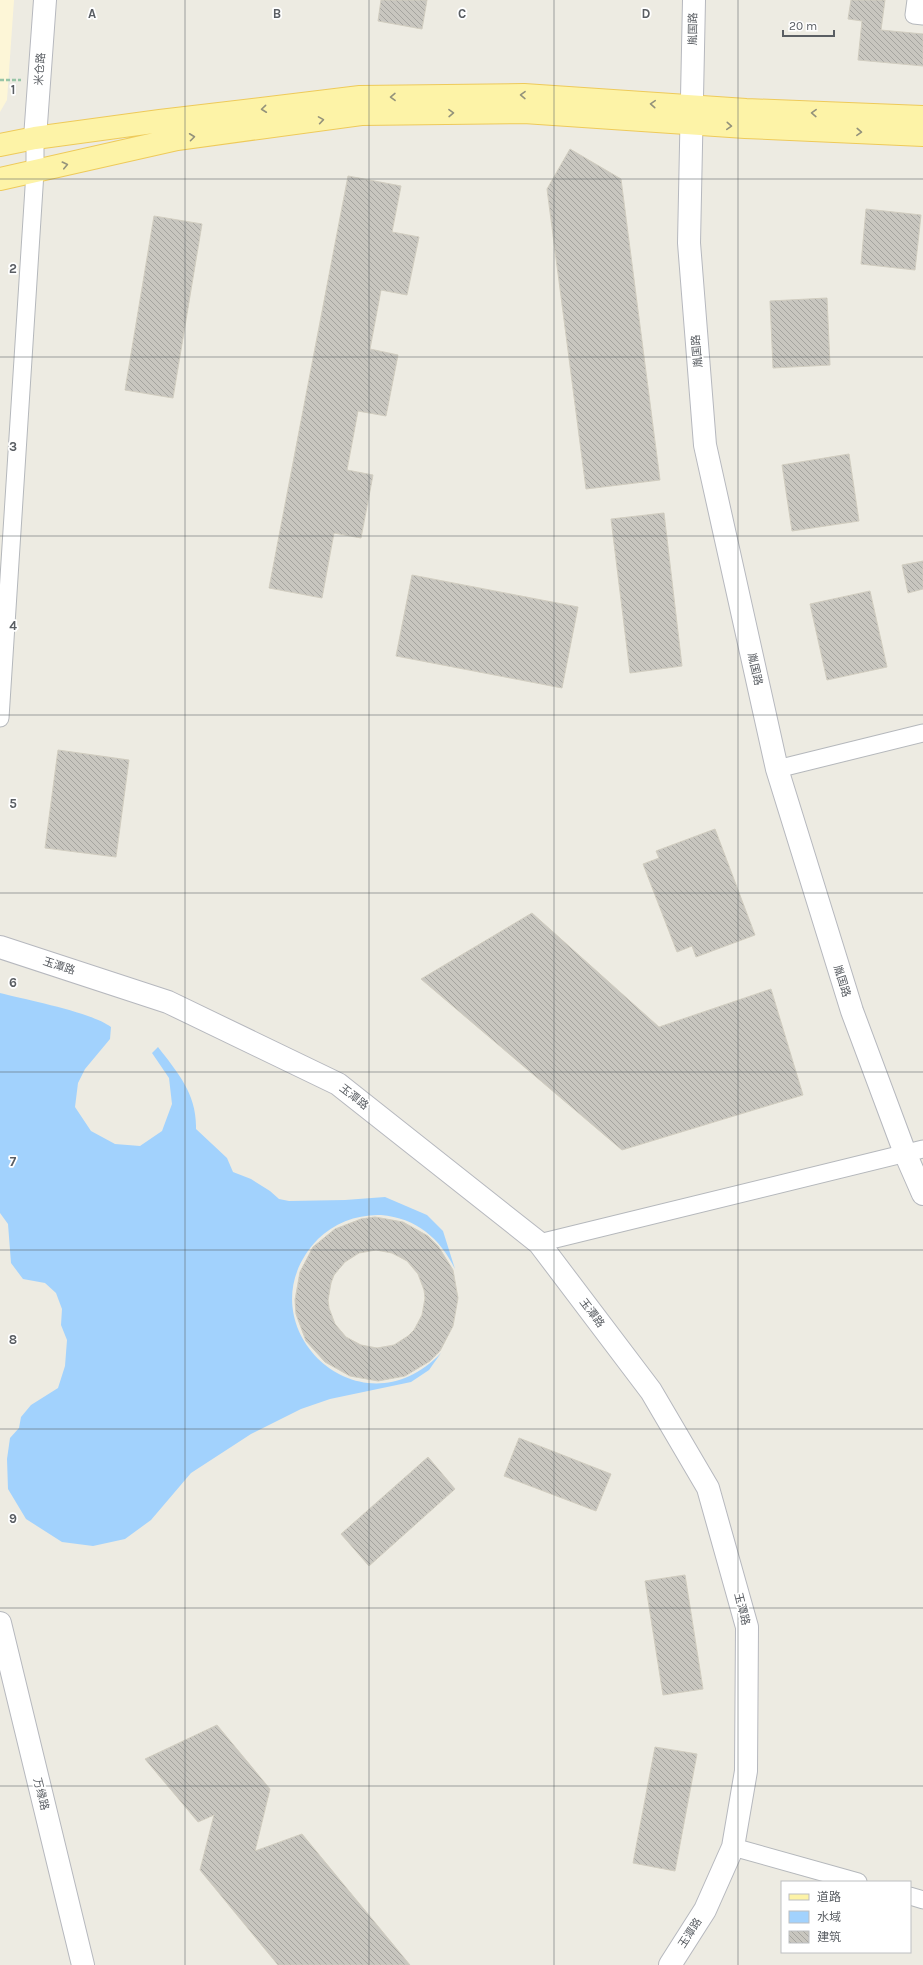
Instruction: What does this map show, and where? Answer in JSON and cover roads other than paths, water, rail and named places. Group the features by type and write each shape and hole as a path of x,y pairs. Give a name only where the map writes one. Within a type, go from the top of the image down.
{"main road":[{"name":"米仓路","path":"35,138 45,0"},
{"name":"胤国路","path":"694,0 689,243 705,445 777,769 852,1011 914,1151 923,1194"},
{"path":"0,145 35,138 160,121 360,97 524,95 691,115 923,135"},
{"path":"0,179 177,139 361,114 524,112 923,117"},
{"name":"玉潭路","path":"0,947 168,1002 338,1084 539,1243 651,1391 708,1488 747,1627 746,1771 733,1847 705,1910 670,1965"},
{"name":"万缘路","path":"0,1623 83,1965"},
{"name":"万缘路","path":"0,1680 69,1965"}],"street":[{"path":"916,0 914,15 923,16"},
{"path":"0,718 35,172 35,138"},
{"path":"777,769 923,733"},
{"path":"539,1243 914,1151"},
{"path":"733,1847 854,1881"},
{"path":"911,1896 923,1900"}],"water":[{"path":"0,993 74,1011 89,1016 111,1027 110,1039 85,1069 78,1083 75,1107 91,1131 115,1144 140,1146 162,1131 172,1104 169,1078 152,1053 158,1047 179,1075 190,1095 195,1116 196,1129 227,1158 233,1172 251,1179 270,1191 279,1199 289,1201 345,1200 385,1197 427,1215 443,1231 455,1269 442,1248 434,1239 416,1225 394,1217 381,1215 364,1216 331,1228 318,1239 297,1271 292,1304 300,1334 319,1359 345,1377 376,1383 409,1376 441,1353 429,1370 411,1382 330,1399 301,1409 251,1434 191,1473 151,1520 125,1539 93,1546 62,1542 26,1519 8,1489 7,1459 10,1438 19,1428 21,1417 31,1405 58,1388 65,1366 67,1340 61,1325 62,1309 56,1293 45,1283 23,1279 11,1263 8,1224 0,1213"}]}
